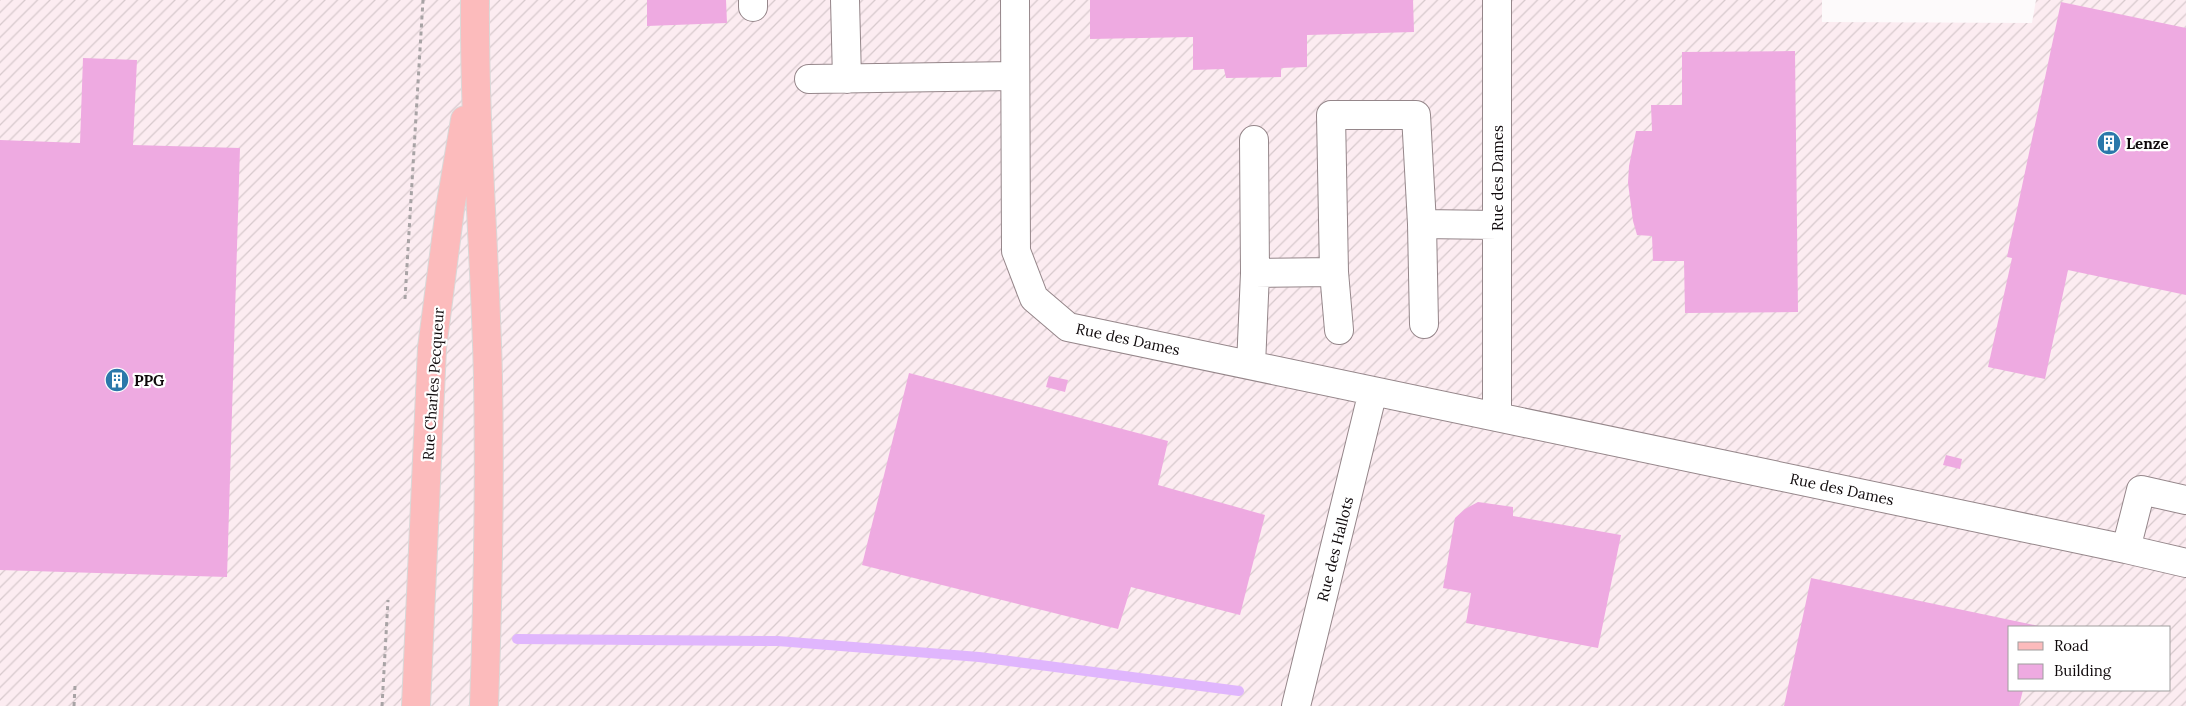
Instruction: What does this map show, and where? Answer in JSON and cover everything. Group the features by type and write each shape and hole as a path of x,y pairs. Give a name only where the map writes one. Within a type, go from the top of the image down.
{"main road":[{"name":"Rue Charles Pecqueur","path":"475,0 474,64 488,376 489,558 484,706"},
{"name":"Rue Charles Pecqueur","path":"416,706 432,348 450,209 474,64"}],"street":[{"path":"845,0 847,78"},
{"name":"Rue des Dames","path":"1015,0 1016,251 1034,298 1068,327 2186,563"},
{"name":"Rue des Dames","path":"1497,0 1497,417"},
{"path":"809,79 1015,76"},
{"path":"1338,330 1334,272 1331,115 1416,115 1422,224 1424,324"},
{"path":"1251,366 1254,273 1254,140"},
{"path":"1422,224 1497,225"},
{"path":"1254,273 1334,272"},
{"name":"Rue des Hallots","path":"1296,706 1373,391"},
{"path":"2126,549 2141,490 2186,500"}],"path":[{"path":"74,706 75,686"}],"shaded area":[{"path":"0,0 1822,0 1822,22 2032,23 2036,0 2186,0 2186,706 0,706"}],"building":[{"path":"647,0 726,0 727,23 647,26"},
{"path":"1090,0 1413,0 1414,32 1307,35 1307,67 1281,68 1281,77 1226,78 1224,69 1193,70 1193,37 1090,39"},
{"name":"Lenze","path":"2061,2 2186,28 2186,295 2068,270 2045,379 1988,367 2012,258 2007,257"},
{"path":"1795,51 1798,312 1685,313 1684,261 1653,261 1652,236 1637,235 1633,221 1628,183 1629,166 1636,131 1652,131 1651,105 1682,105 1682,52"},
{"name":"PPG","path":"83,58 137,60 133,145 240,148 227,577 0,570 0,140 80,143"},
{"path":"909,373 1168,441 1158,485 1265,515 1240,615 1131,587 1118,629 862,565"},
{"path":"1049,376 1068,380 1065,392 1046,387"},
{"path":"1946,455 1962,459 1960,469 1943,465"},
{"path":"1478,502 1513,507 1513,516 1621,535 1598,648 1466,623 1471,593 1443,588 1455,518 1465,509"},
{"path":"1811,578 2039,626 2008,626 2008,691 2023,691 2019,706 1784,706"}],"waterway":[{"path":"517,639 778,641 979,657 1239,691"}],"place":[{"name":"Lenze","path":"2109,143"},
{"name":"PPG","path":"117,380"}]}
